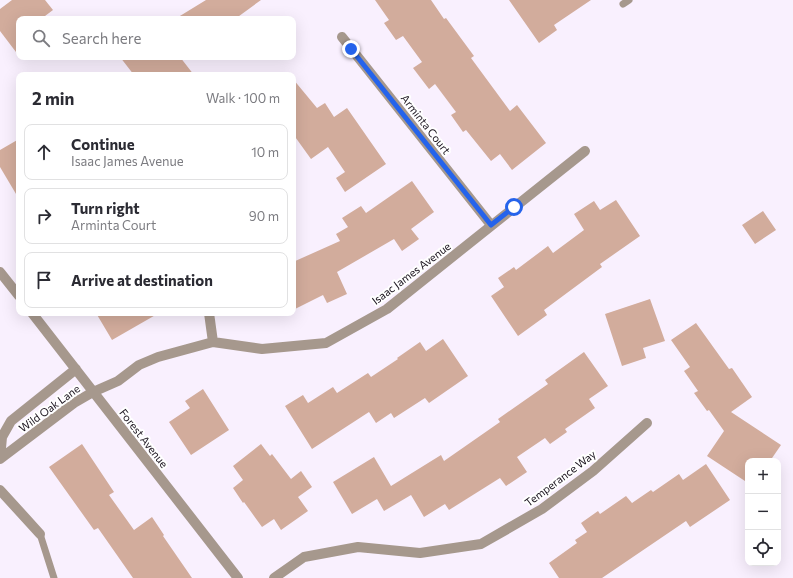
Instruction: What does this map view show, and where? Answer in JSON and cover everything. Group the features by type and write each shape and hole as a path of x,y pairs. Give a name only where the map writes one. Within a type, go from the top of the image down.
{"street":[{"name":"Arminta Court","path":"342,37 491,225"},
{"name":"Isaac James Avenue","path":"93,392 118,381 139,365 158,357 213,342 262,349 326,343 387,309 585,151"},
{"path":"0,272 16,292"},
{"name":"Forest Avenue","path":"34,316 238,578"},
{"path":"209,316 213,342"},
{"name":"Wild Oak Lane","path":"0,459 2,437 11,421 76,369"},
{"name":"Wild Oak Lane","path":"0,459 74,403 93,392"},
{"name":"Temperance Way","path":"274,578 304,557 358,547 420,553 481,544 542,510 593,471 646,423"},
{"path":"0,490 40,534"}],"lane":[{"path":"40,534 54,578"}],"building":[{"path":"12,0 45,0 53,10 45,16 16,16 16,52 0,31 0,9"},
{"path":"206,0 261,0 239,16 180,16"},
{"path":"375,0 431,0 444,19 446,18 474,56 471,58 510,111 517,105 546,143 512,170 500,154 491,161 466,130 463,132 451,115 456,112 435,84 429,89 413,68 422,62 403,36 396,40 384,23 389,20"},
{"path":"509,0 591,0 554,25 557,30 539,43"},
{"path":"122,60 182,60 192,72 132,72"},
{"path":"296,83 317,108 325,103 334,117 347,108 386,164 345,192 336,178 345,172 328,147 311,159 296,138"},
{"path":"16,141 16,194 0,167 0,150"},
{"path":"412,181 434,212 411,229 419,239 402,251 394,239 337,272 347,294 327,303 323,295 296,308 296,261 340,241 336,234 348,227 342,218 361,206 366,213"},
{"path":"616,200 640,236 600,264 602,267 544,310 547,315 518,336 491,296 504,287 498,278 514,267 516,270 548,246 553,253 584,230 574,214 594,201 600,210"},
{"path":"763,211 776,230 755,244 742,225"},
{"path":"650,299 665,341 643,348 646,358 622,366 605,314"},
{"path":"98,316 154,316 112,340"},
{"path":"696,323 729,369 732,368 752,397 731,412 781,445 772,458 745,458 745,481 707,456 724,431 709,410 707,411 694,393 698,391 684,371 690,367 671,340"},
{"path":"443,339 468,376 429,403 425,398 394,418 391,413 376,423 369,412 312,449 285,406 303,395 308,403 333,387 337,393 368,373 371,377 420,342 426,351"},
{"path":"584,352 608,386 589,399 595,408 565,429 567,432 550,444 545,438 517,457 527,472 506,486 500,478 449,510 445,504 424,517 411,495 384,511 377,499 352,514 333,482 374,457 391,486 441,455 444,461 500,422 498,419 548,384 545,380"},
{"path":"203,389 229,430 191,455 169,422 190,408 185,401"},
{"path":"82,444 114,492 109,495 134,530 152,517 164,535 163,536 192,578 133,578 98,528 94,530 49,467"},
{"path":"261,444 270,456 272,454 291,479 301,471 312,487 298,497 308,511 281,530 274,519 262,527 233,488 243,480 233,466"},
{"path":"706,464 730,500 690,527 686,521 602,578 559,578 549,563 577,543 575,540 587,532 581,523 598,511 600,514 626,496 632,503 651,490 653,492 679,474 683,480"}],"route":[{"path":"351,49 491,225 514,207"}]}
